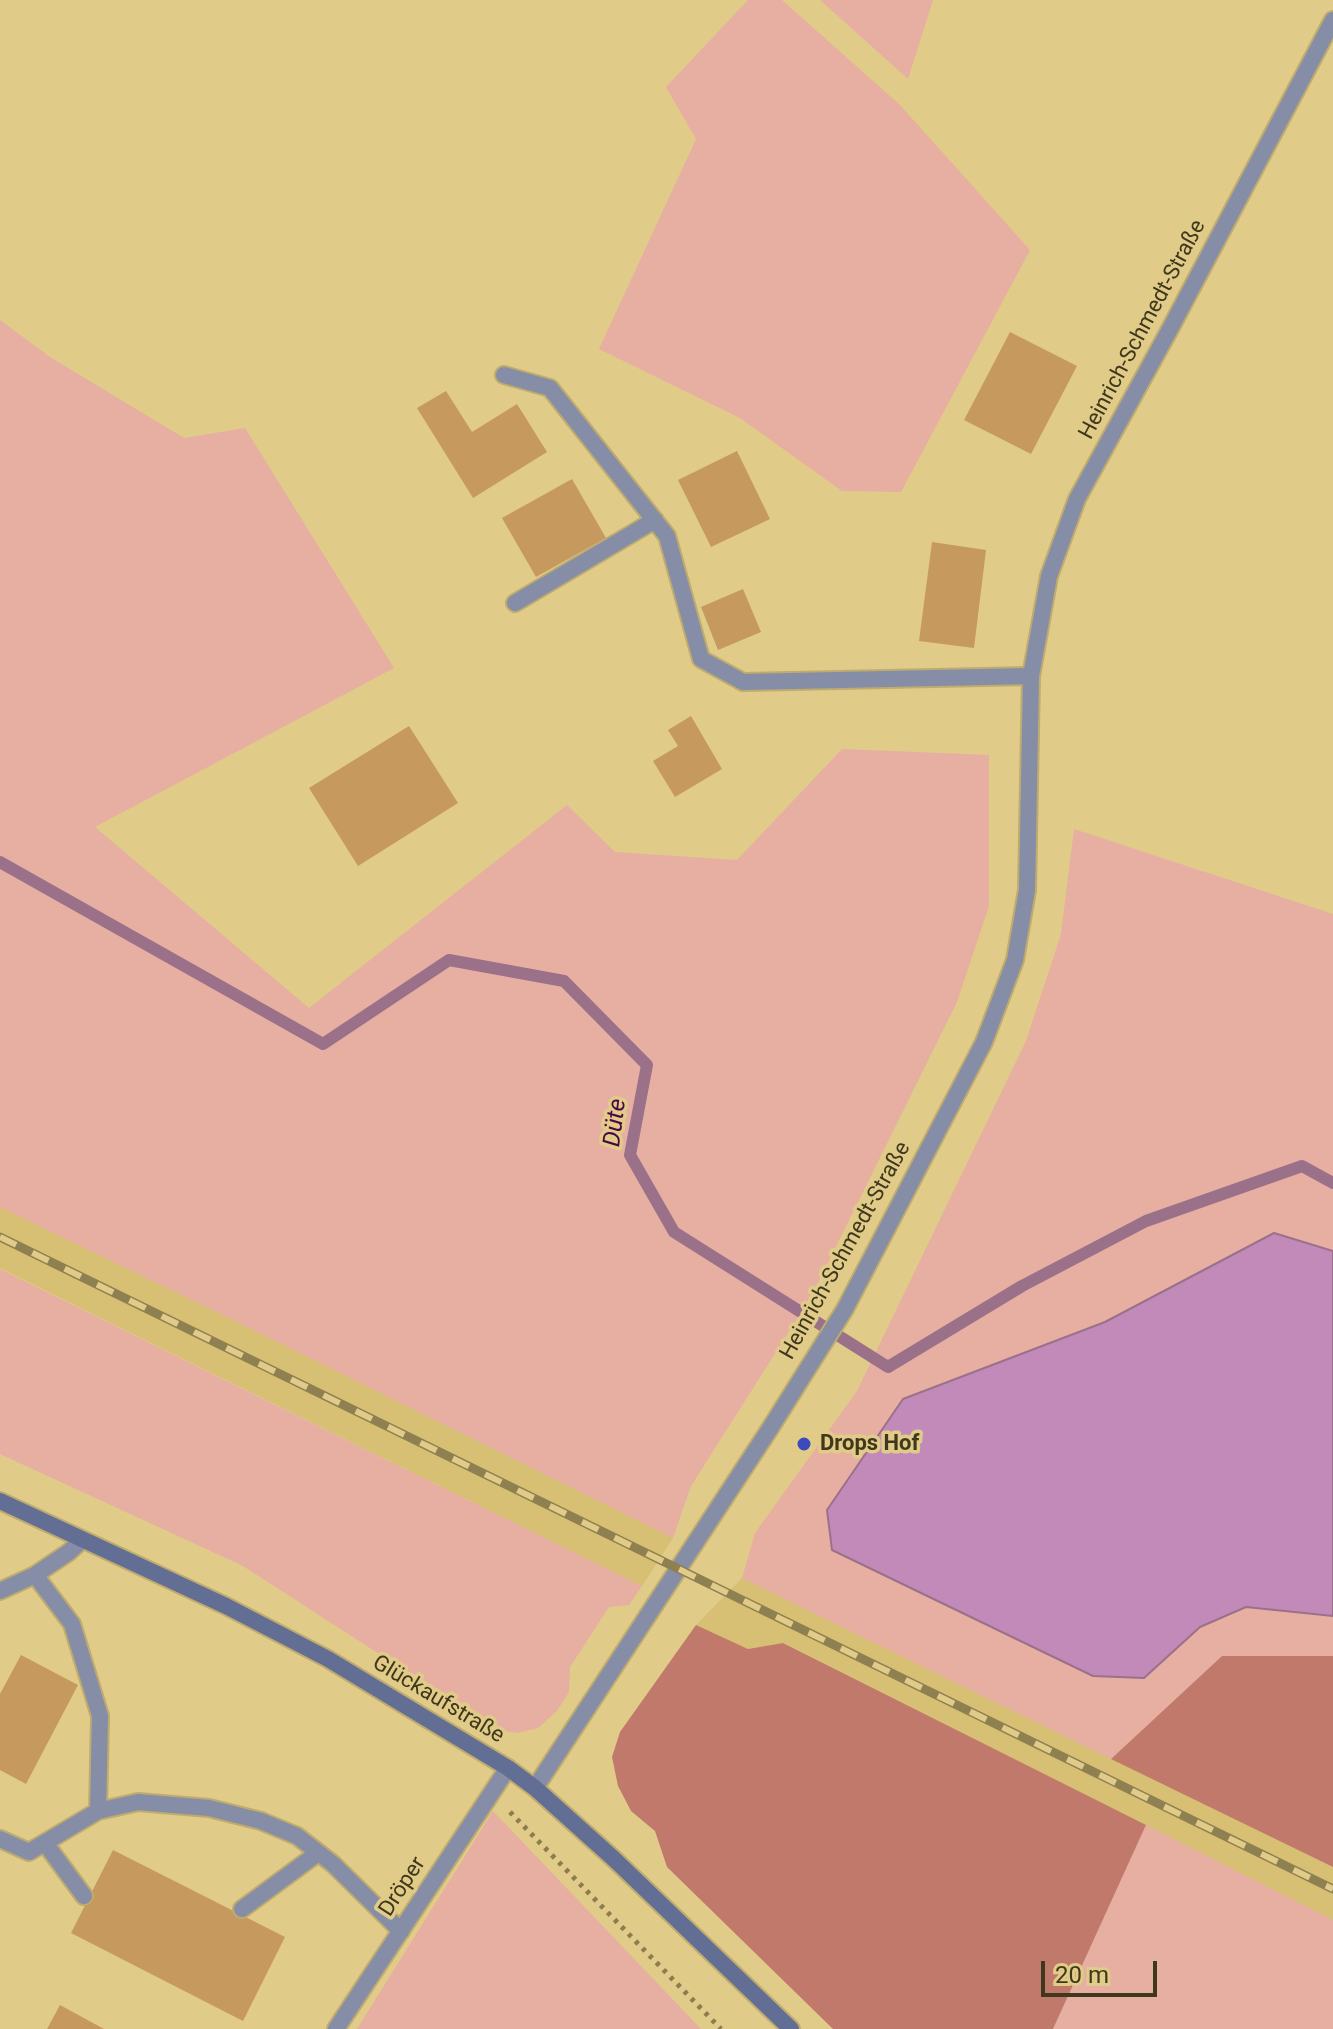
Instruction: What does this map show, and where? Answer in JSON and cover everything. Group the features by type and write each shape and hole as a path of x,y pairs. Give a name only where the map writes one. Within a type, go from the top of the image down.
{"main road":[{"name":"Glückaufstraße","path":"0,1501 226,1606 328,1659 508,1768 535,1788 614,1859 791,2029"}],"street":[{"name":"Heinrich-Schmedt-Straße","path":"535,1788 845,1309 984,1042 1015,960 1027,890 1031,676 1049,576 1077,499 1333,20"},
{"path":"504,375 550,388 667,536 701,659 743,682 1031,676"},
{"path":"515,603 655,520"},
{"path":"0,1591 35,1575 82,1540"},
{"path":"35,1575 72,1624 100,1716 98,1811"},
{"name":"Dröper","path":"336,2029 508,1768"},
{"path":"0,1839 29,1852 98,1811 138,1802 209,1808 261,1821 297,1836 333,1864 401,1931"},
{"path":"45,1843 84,1896"},
{"path":"242,1909 318,1853"}],"path":[{"path":"492,1793 721,2029"}],"shaded area":[{"path":"748,0 782,0 900,105 1030,250 901,492 842,491 740,418 599,349 696,139 666,87"},
{"path":"820,0 933,0 908,79"},
{"path":"0,320 50,357 184,438 245,428 394,668 95,827 309,1008 567,805 615,852 737,860 842,749 989,755 989,906 957,1002 811,1297 691,1486 673,1538 0,1207"},
{"path":"1074,829 1333,914 1333,1656 1222,1656 1111,1759 742,1578 755,1533 857,1391 1026,1041 1061,934"},
{"path":"0,1207 673,1538 642,1586 0,1268"},
{"path":"1274,1233 1333,1251 1333,1616 1246,1607 1200,1627 1144,1678 1093,1676 832,1550 827,1510 903,1399 1105,1322"},
{"path":"0,1269 642,1586 629,1605 609,1607 570,1667 569,1692 557,1711 538,1728 518,1733 497,1730 243,1566 0,1454"},
{"path":"742,1578 1333,1867 1333,1920 784,1643 748,1649 696,1625"},
{"path":"696,1625 748,1649 783,1643 1146,1825 1053,2029 833,2029 667,1867 655,1831 631,1811 618,1786 612,1757 620,1732"},
{"path":"1222,1656 1333,1656 1333,1867 1111,1759"},
{"path":"493,1811 701,2029 357,2029"},
{"path":"1146,1825 1333,1920 1333,2029 1053,2029"}],"building":[{"path":"1010,332 1077,366 1031,454 964,420"},
{"path":"446,391 472,432 517,404 547,452 473,498 417,408"},
{"path":"737,451 770,519 711,547 678,480"},
{"path":"572,479 606,538 536,577 502,518"},
{"path":"932,542 986,550 974,648 919,641"},
{"path":"743,589 761,632 718,650 701,607"},
{"path":"691,716 722,769 675,797 653,761 678,746 668,730"},
{"path":"409,726 458,803 358,866 309,788"},
{"path":"21,1655 78,1685 26,1784 0,1770 0,1694"},
{"path":"113,1850 285,1937 243,2021 71,1933"},
{"path":"60,2005 104,2029 47,2029"}],"waterway":[{"name":"Düte","path":"0,862 323,1044 449,960 564,981 647,1065 630,1155 674,1232 888,1367 1022,1286 1146,1221 1302,1166 1333,1183"}],"railway":[{"path":"0,1237 1333,1889"}],"place":[{"name":"Drops Hof","path":"804,1444"}]}
